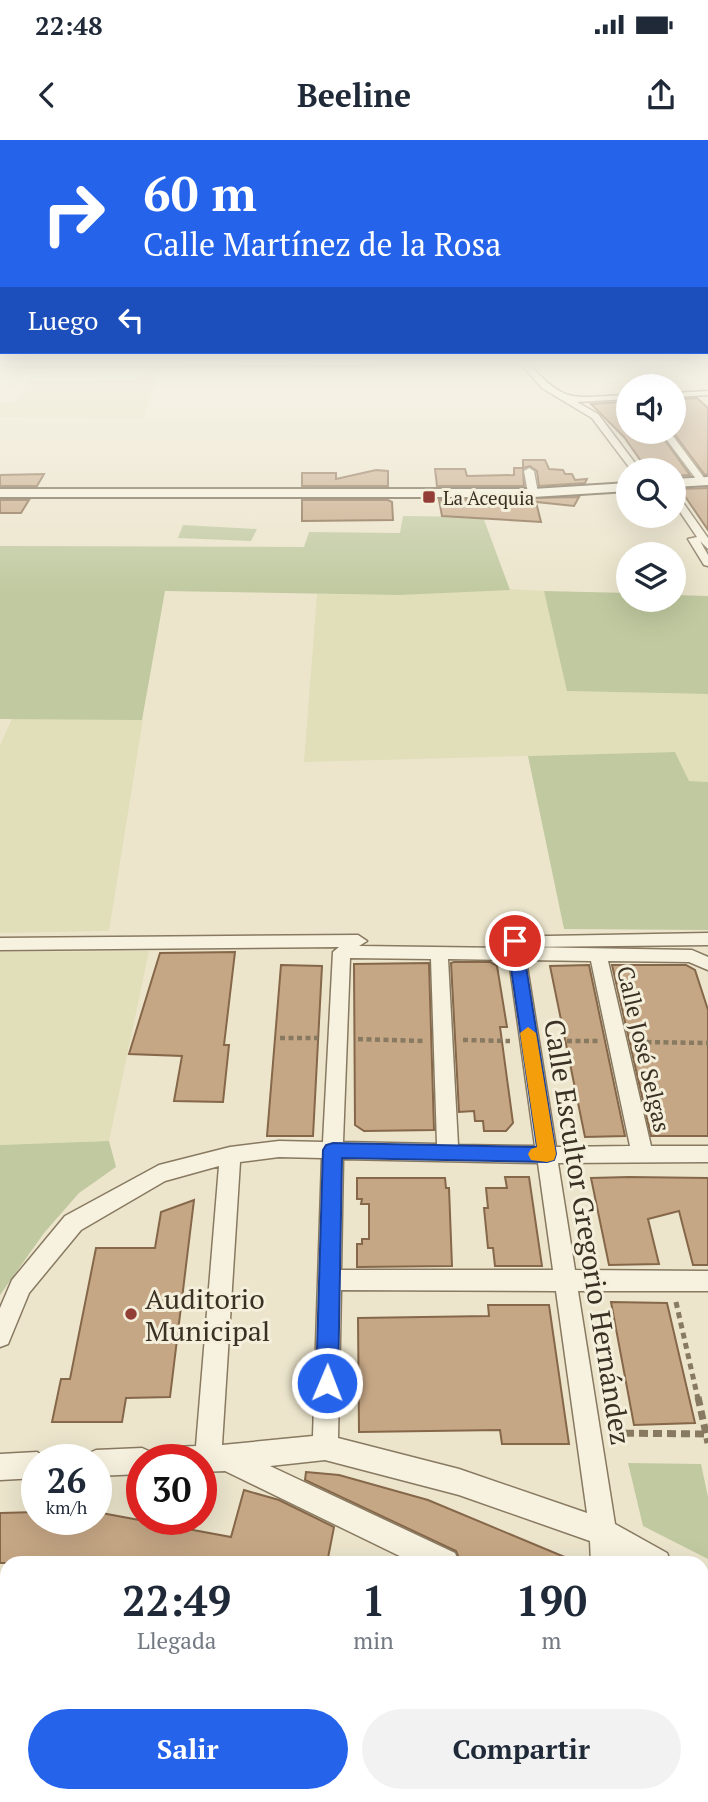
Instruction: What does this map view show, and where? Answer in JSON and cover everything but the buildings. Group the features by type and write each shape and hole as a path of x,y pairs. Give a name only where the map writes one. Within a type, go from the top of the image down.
{"street":[{"path":"612,439 627,458"},
{"path":"675,444 705,481"},
{"path":"529,471 533,492"},
{"path":"686,482 705,481"},
{"path":"0,493 533,492 616,488"},
{"path":"686,514 708,546"},
{"path":"693,540 708,564"},
{"path":"325,1447 336,1039 342,952 439,952 708,939"},
{"path":"0,944 516,947 598,955 692,956 708,964"},
{"name":"Calle Escultor Gregorio Hernández","path":"516,947 605,1556"},
{"path":"439,952 448,1153"},
{"name":"Calle José Selgas","path":"598,955 642,1153"},
{"path":"0,1336 20,1287 73,1223 159,1174 230,1155 279,1149 708,1154"},
{"path":"218,1458 230,1155"},
{"path":"329,1280 708,1281"},
{"path":"218,1458 325,1447 459,1482 603,1532 645,1556"},
{"path":"218,1458 430,1556"},
{"path":"0,1467 21,1466"}],"path":[{"path":"280,1038 708,1043"},
{"path":"671,1280 708,1443"},
{"path":"611,1433 707,1434"}],"shaded area":[{"path":"506,589 544,591 568,691 708,694 708,782 689,781 675,752 304,762 317,594 399,595"},
{"path":"12,719 143,719 109,931 0,933 0,745"},
{"path":"149,951 109,1141 0,1145 0,952"}],"green space":[{"path":"403,516 483,517 510,590 399,595 165,591 142,720 0,719 0,546 304,547 309,532 400,533"},
{"path":"183,525 257,529 251,541 178,538"},
{"path":"544,591 616,593 616,612 686,612 686,595 708,596 708,694 567,691"},
{"path":"675,752 689,781 708,782 708,930 564,929 528,756"},
{"path":"109,1141 116,1167 79,1193 44,1233 0,1295 0,1145"},
{"path":"628,1463 701,1464 708,1497 708,1556 702,1556 643,1526"}],"slow traffic":[{"path":"528,1033 547,1154 537,1154"}],"place":[{"name":"La Acequia","path":"429,497"},
{"name":"Auditorio Municipal","path":"131,1314"}],"route":[{"path":"327,1383 333,1150 547,1154 515,941"}]}
